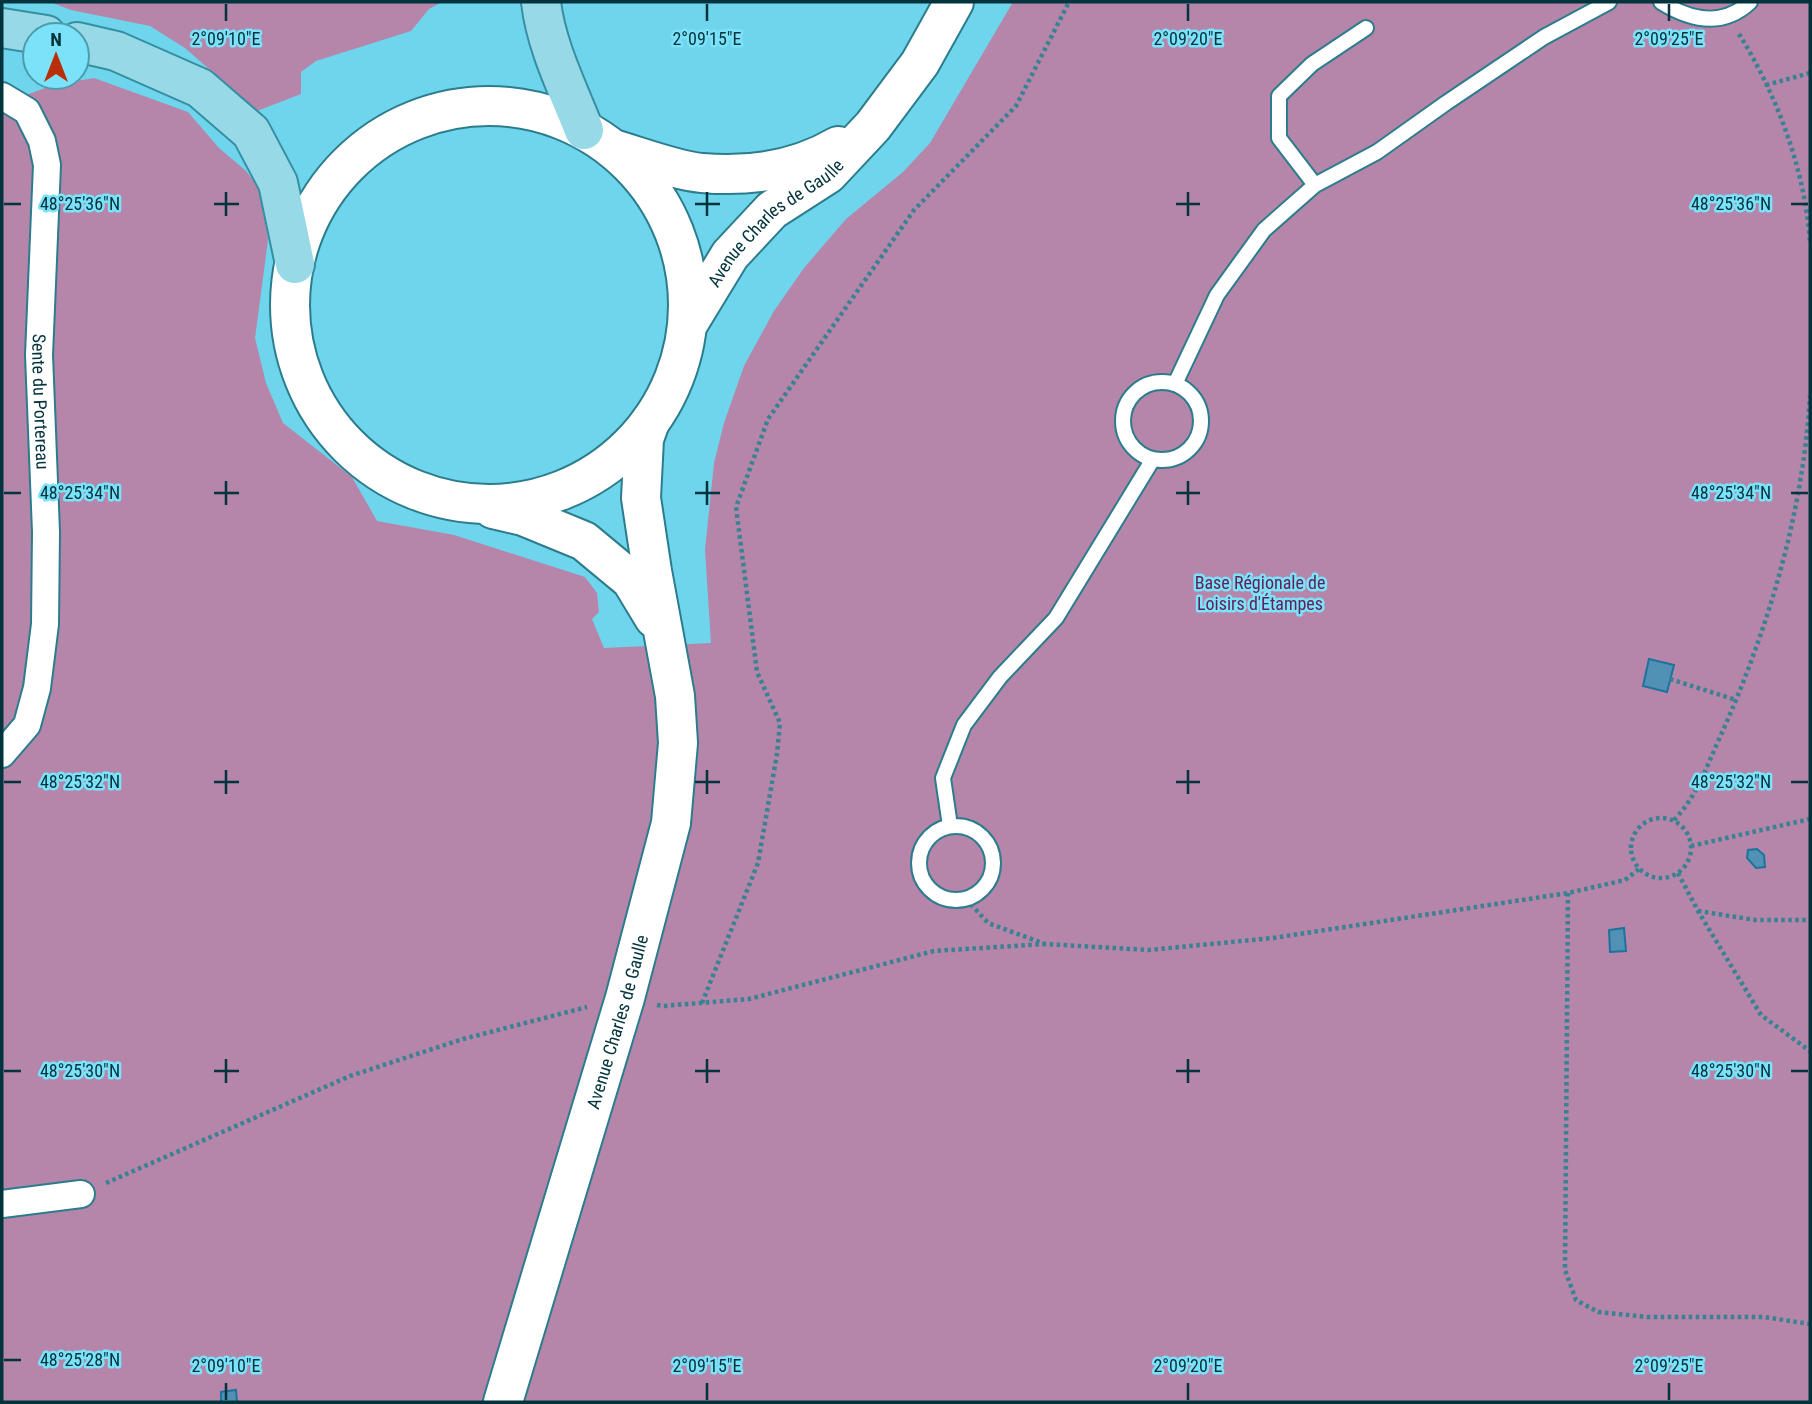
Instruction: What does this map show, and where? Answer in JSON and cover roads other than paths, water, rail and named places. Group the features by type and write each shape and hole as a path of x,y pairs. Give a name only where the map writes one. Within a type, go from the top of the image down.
{"main road":[{"path":"541,2 543,18 561,74 598,140"},
{"name":"Avenue Charles de Gaulle","path":"688,324 730,256 772,210 828,174 873,126 920,63 954,2"},
{"path":"2,28 21,31"},
{"path":"91,45 116,51 200,88 251,132 278,183 295,264"},
{"path":"468,107 526,110 555,118 598,140 637,172 656,197 670,221 686,277 688,324 680,363 669,391 650,422 633,443 609,464 584,480 555,493 526,500 497,504 469,503 418,490 384,474 357,454 323,416 304,378 292,337 290,304 295,264 301,239 314,210 331,184 355,158 386,135 438,113 468,107"},
{"name":"Avenue Charles de Gaulle","path":"598,140 700,173 765,173 819,158 873,126"},
{"name":"Avenue Charles de Gaulle","path":"503,1402 625,998 671,822 678,743 675,696 641,498 644,439 650,422"},
{"name":"Avenue Charles de Gaulle","path":"469,503 523,516 584,541 631,580 662,632"}],"street":[{"name":"Sente du Portereau","path":"2,96 27,111 42,141 47,165 39,355 46,532 45,624 37,688 27,725 2,754"},
{"path":"2,1204 81,1194"}],"lane":[{"path":"1175,384 1217,295 1264,230 1315,185 1377,152 1544,37 1609,2"},
{"path":"1661,2 1681,15 1704,19 1728,15 1750,2"},
{"path":"1315,185 1279,138 1279,96 1312,64 1366,28"},
{"path":"1161,382 1175,384 1196,400 1201,413 1198,439 1190,450 1179,457 1153,459 1140,454 1130,444 1124,431 1123,417 1127,404 1135,393 1147,385 1161,382"},
{"path":"950,826 943,778 964,725 1000,677 1056,618 1153,459"},
{"path":"950,826 977,832 987,842 993,869 988,882 979,892 966,899 953,901 940,897 929,889 921,878 918,865 920,851 926,840 937,831 950,826"}],"park label":[{"name":"Base Régionale de Loisirs d'Étampes","path":"1260,592"}]}
